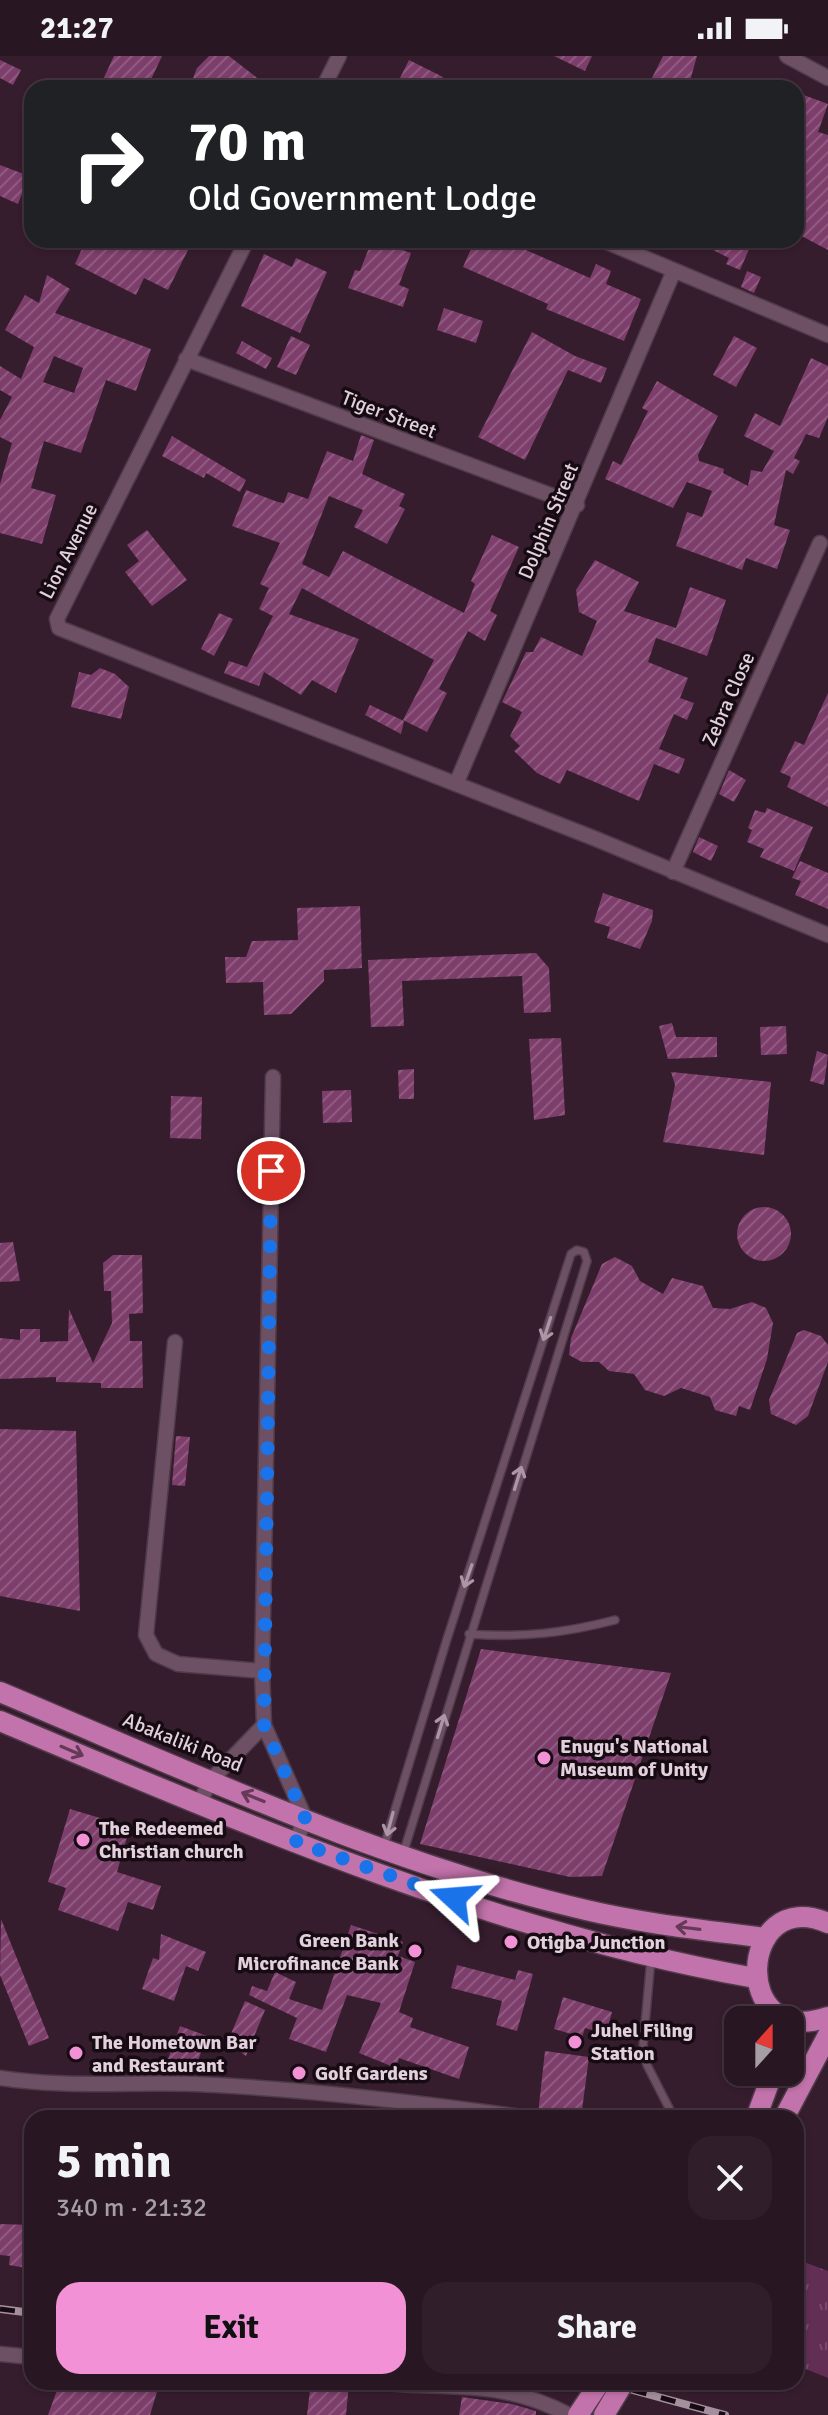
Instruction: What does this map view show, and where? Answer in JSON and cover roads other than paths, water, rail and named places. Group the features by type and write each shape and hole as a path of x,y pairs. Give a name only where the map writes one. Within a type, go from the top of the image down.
{"main road":[{"name":"Abakaliki Road","path":"0,1692 305,1818 393,1851 543,1900 638,1921 766,1938"},
{"path":"0,1721 296,1842 531,1925 651,1957 755,1978"},
{"path":"531,1925 543,1900"},
{"path":"771,2006 755,1978 758,1950 766,1938 774,1929 797,1918 828,1923"},
{"path":"804,2021 828,2017"},
{"path":"788,2110 828,2035"},
{"path":"759,2110 768,2086"},
{"path":"578,2415 606,2390"},
{"path":"604,2415 609,2390"}],"street":[{"path":"327,80 339,56"},
{"path":"787,56 804,61 828,78"},
{"name":"Lion Avenue","path":"243,248 57,619 59,628 456,784"},
{"path":"619,248 828,335"},
{"name":"Dolphin Street","path":"456,784 673,273"},
{"name":"Tiger Street","path":"186,359 577,505"},
{"name":"Zebra Close","path":"673,872 820,543"},
{"path":"456,784 828,935"},
{"path":"273,1077 262,1671 264,1725 305,1818 296,1842"},
{"path":"175,1342 146,1635 156,1654 178,1664 262,1671"},
{"path":"199,1803 211,1780 264,1725"},
{"path":"0,2078 33,2083 194,2084 395,2099 472,2110"},
{"path":"0,2354 24,2356"},
{"path":"495,2390 536,2398 569,2415"}],"lane":[{"path":"577,1250 584,1252 588,1259 466,1646 393,1851 447,1639 571,1254 577,1250"},
{"path":"509,1447 526,1452"},
{"path":"469,1634 511,1637 564,1633 615,1620"},
{"path":"447,1639 466,1646"},
{"path":"651,1957 643,2046 647,2065 670,2110"}],"railway":[{"path":"0,2309 24,2312"},
{"path":"633,2390 725,2415"}],"place":[{"name":"Enugu's National Museum of Unity","path":"544,1758"},
{"name":"The Redeemed Christian church","path":"83,1840"},
{"name":"Otigba Junction","path":"511,1942"},
{"name":"Green Bank Microfinance Bank","path":"415,1951"},
{"name":"Juhel Filing Station","path":"575,2042"},
{"name":"The Hometown Bar and Restaurant","path":"76,2053"},
{"name":"Golf Gardens","path":"299,2073"}]}
